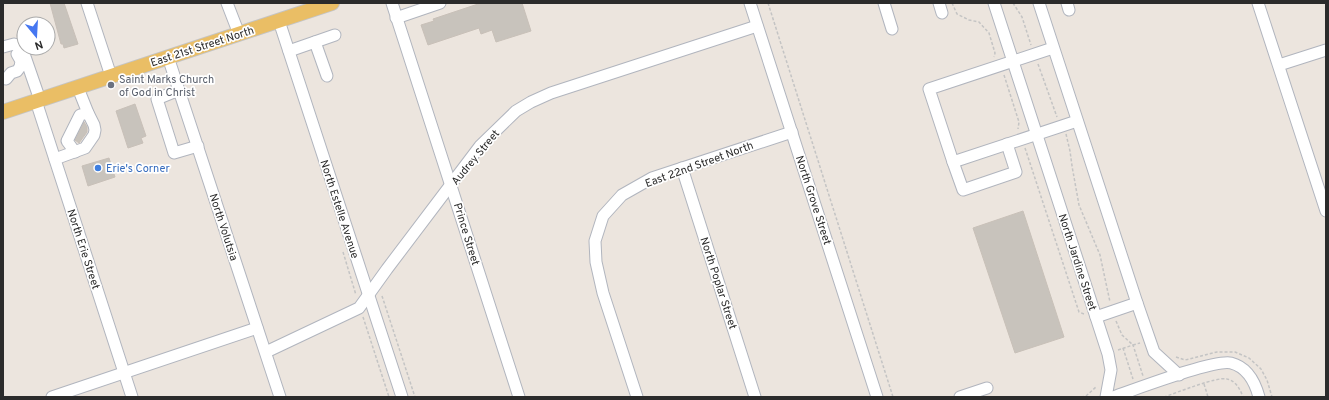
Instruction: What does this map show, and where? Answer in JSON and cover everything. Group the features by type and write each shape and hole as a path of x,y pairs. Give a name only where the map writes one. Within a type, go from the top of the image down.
{"main road":[{"name":"East 21st Street North","path":"3,112 279,21 304,7 332,3"}],"street":[{"path":"87,3 111,76"},
{"path":"227,3 239,34"},
{"name":"Prince Street","path":"392,3 519,397"},
{"path":"396,18 440,3"},
{"name":"North Grove Street","path":"750,3 877,397"},
{"path":"884,3 892,29"},
{"name":"North Jardine Street","path":"994,3 1096,317 1137,302"},
{"path":"1039,3 1154,352 1179,375"},
{"path":"1258,3 1326,210"},
{"name":"North Estelle Avenue","path":"279,21 402,397"},
{"name":"Audrey Street","path":"266,352 359,308 480,146 516,111 531,102 573,86 757,26"},
{"path":"289,51 335,35"},
{"path":"315,42 327,76"},
{"name":"North Erie Street","path":"3,47 14,44 22,48 55,159 132,397"},
{"path":"1007,144 1016,172 963,190 929,89 1053,48"},
{"path":"1279,65 1326,50"},
{"path":"3,54 11,51 16,52 21,61 20,67 17,71 11,73 5,80"},
{"name":"North Volutsia","path":"168,57 280,397"},
{"path":"5,80 30,71"},
{"path":"55,159 84,148 88,145 94,135 94,125 78,88"},
{"path":"179,90 157,99 174,153 198,146"},
{"path":"75,152 68,142 80,115 88,113"},
{"path":"953,162 1077,121"},
{"name":"East 22nd Street North","path":"637,397 603,293 596,262 595,241 604,216 622,195 652,178 792,132"},
{"name":"North Poplar Street","path":"682,168 755,397"},
{"path":"1096,317 1108,354 1111,370 1106,397"},
{"path":"52,397 257,328"},
{"path":"1112,397 1222,362 1231,363 1245,371 1250,376 1259,397"},
{"path":"960,397 988,388"}],"path":[{"path":"768,3 893,397"},
{"path":"952,3 957,14 969,20 979,22 989,33 995,53 994,62 1005,76 1019,122 1018,130 1079,312 1084,315"},
{"path":"382,296 415,397"},
{"path":"1108,354 1133,345 1142,387"},
{"path":"1123,348 1142,387"},
{"path":"1164,397 1226,378 1237,384 1243,397"},
{"path":"1204,384 1208,397"},
{"path":"1081,397 1086,397"}],"building":[{"path":"50,3 64,3 78,44 64,48 63,44 61,44 56,25 56,16 53,16"},
{"path":"481,3 522,3 531,31 496,42 492,30 481,34 479,28 428,45 421,25 434,21 433,19"},
{"path":"135,104 146,136 141,138 143,143 128,148 116,111"},
{"path":"84,122 87,127 87,132 79,143 75,140"},
{"path":"109,158 115,177 88,186 82,166"},
{"path":"1023,211 1064,337 1015,353 973,228"}],"place":[{"name":"Saint Marks Church of God in Christ","path":"111,85"},
{"name":"Erie's Corner","path":"98,168"}]}
